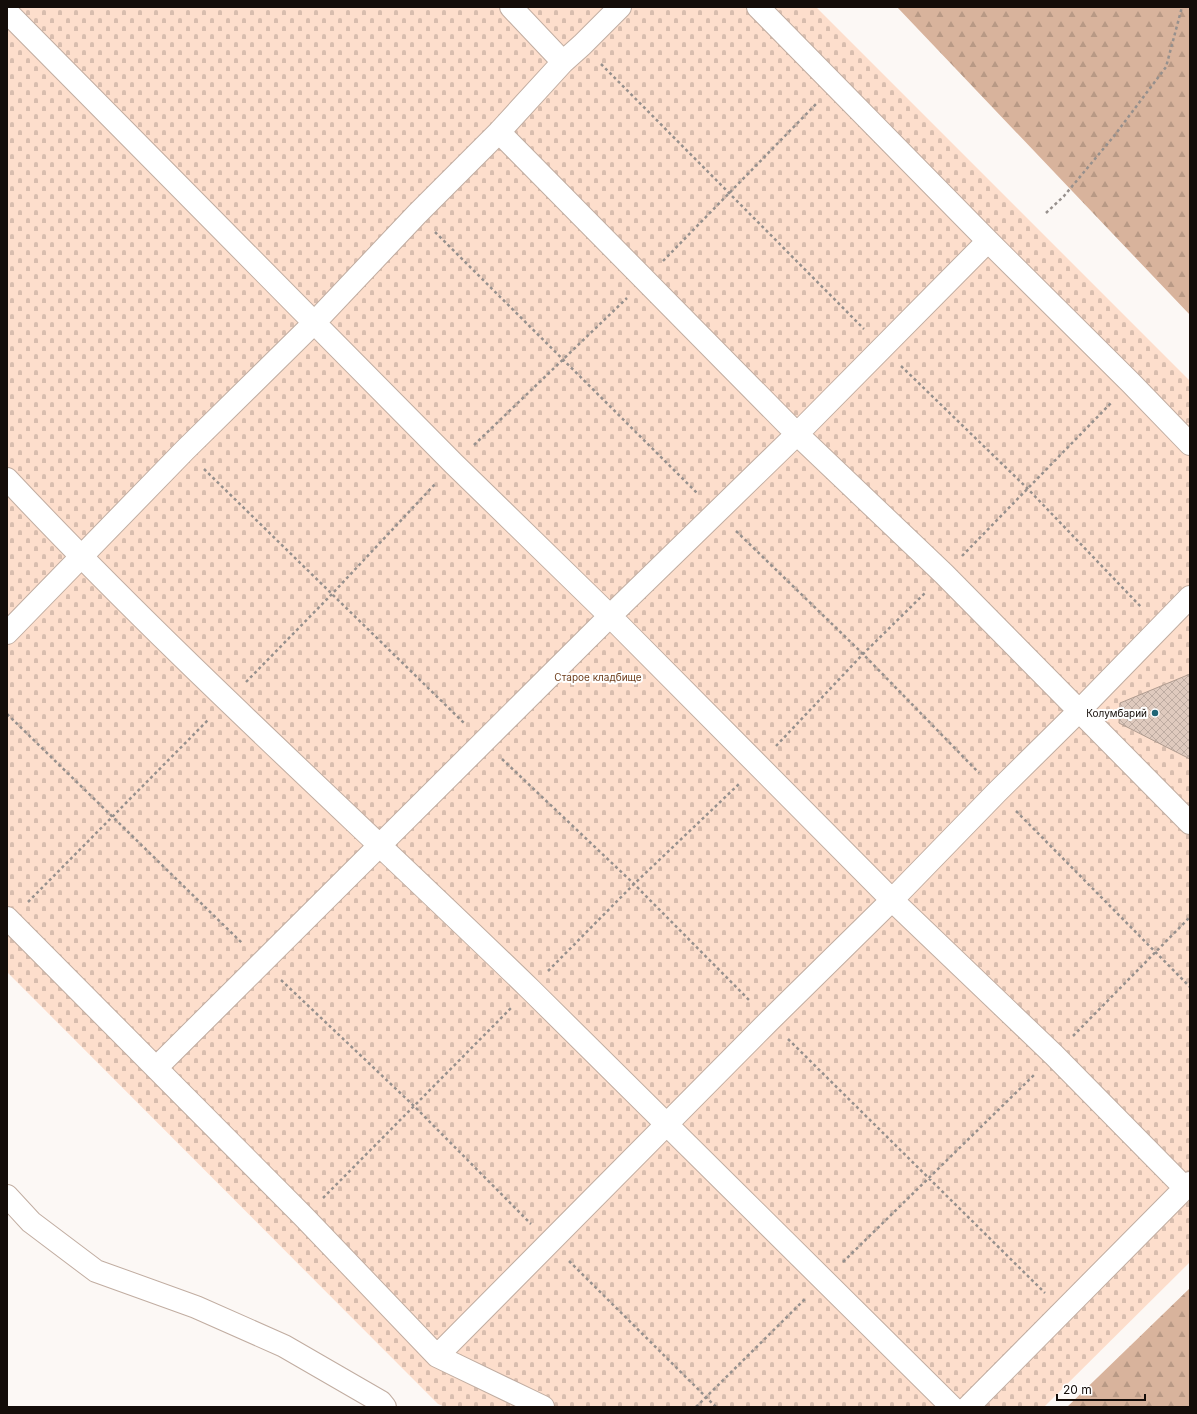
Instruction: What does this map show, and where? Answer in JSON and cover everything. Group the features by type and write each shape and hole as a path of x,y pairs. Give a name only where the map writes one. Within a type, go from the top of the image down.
{"lane":[{"path":"512,7 564,62"},
{"path":"7,633 185,450 315,322 499,132 564,62 620,7"},
{"path":"758,7 988,241 1132,383 1190,444"},
{"path":"7,12 454,464 610,616 757,766 892,900 1187,1185 968,1407"},
{"path":"499,132 797,434 944,574 1190,823"},
{"path":"156,1068 610,616 797,434 988,241"},
{"path":"7,479 80,558 379,847 530,989 823,1281 952,1407"},
{"path":"437,1356 892,900 1190,597"},
{"path":"8,920 304,1217 437,1356 543,1407"},
{"path":"7,1196 30,1222 96,1271 196,1307 284,1346 381,1402 385,1407"}],"path":[{"path":"1046,213 1064,196 1109,142 1166,67 1182,7"},
{"path":"8,920 332,594 454,464 644,280 835,86"},
{"path":"418,214 716,512 863,654 1190,987"},
{"path":"304,1217 634,884 757,766 863,654 1132,383"},
{"path":"185,450 484,742 634,884 927,1178 1063,1311"},
{"path":"7,714 263,963 414,1106 716,1407"},
{"path":"696,1407 927,1178 1054,1055 1190,918"}],"green space":[{"name":"Старое кладбище","path":"7,7 816,7 1190,381 1190,1262 1044,1407 445,1407 438,1404 7,972"},
{"path":"897,7 1190,7 1190,315"},
{"path":"1190,1288 1190,1407 1067,1407"}],"building":[{"name":"Колумбарий","path":"1190,674 1190,759 1119,723 1120,703"}],"place":[{"name":"Колумбарий","path":"1155,713"}]}
